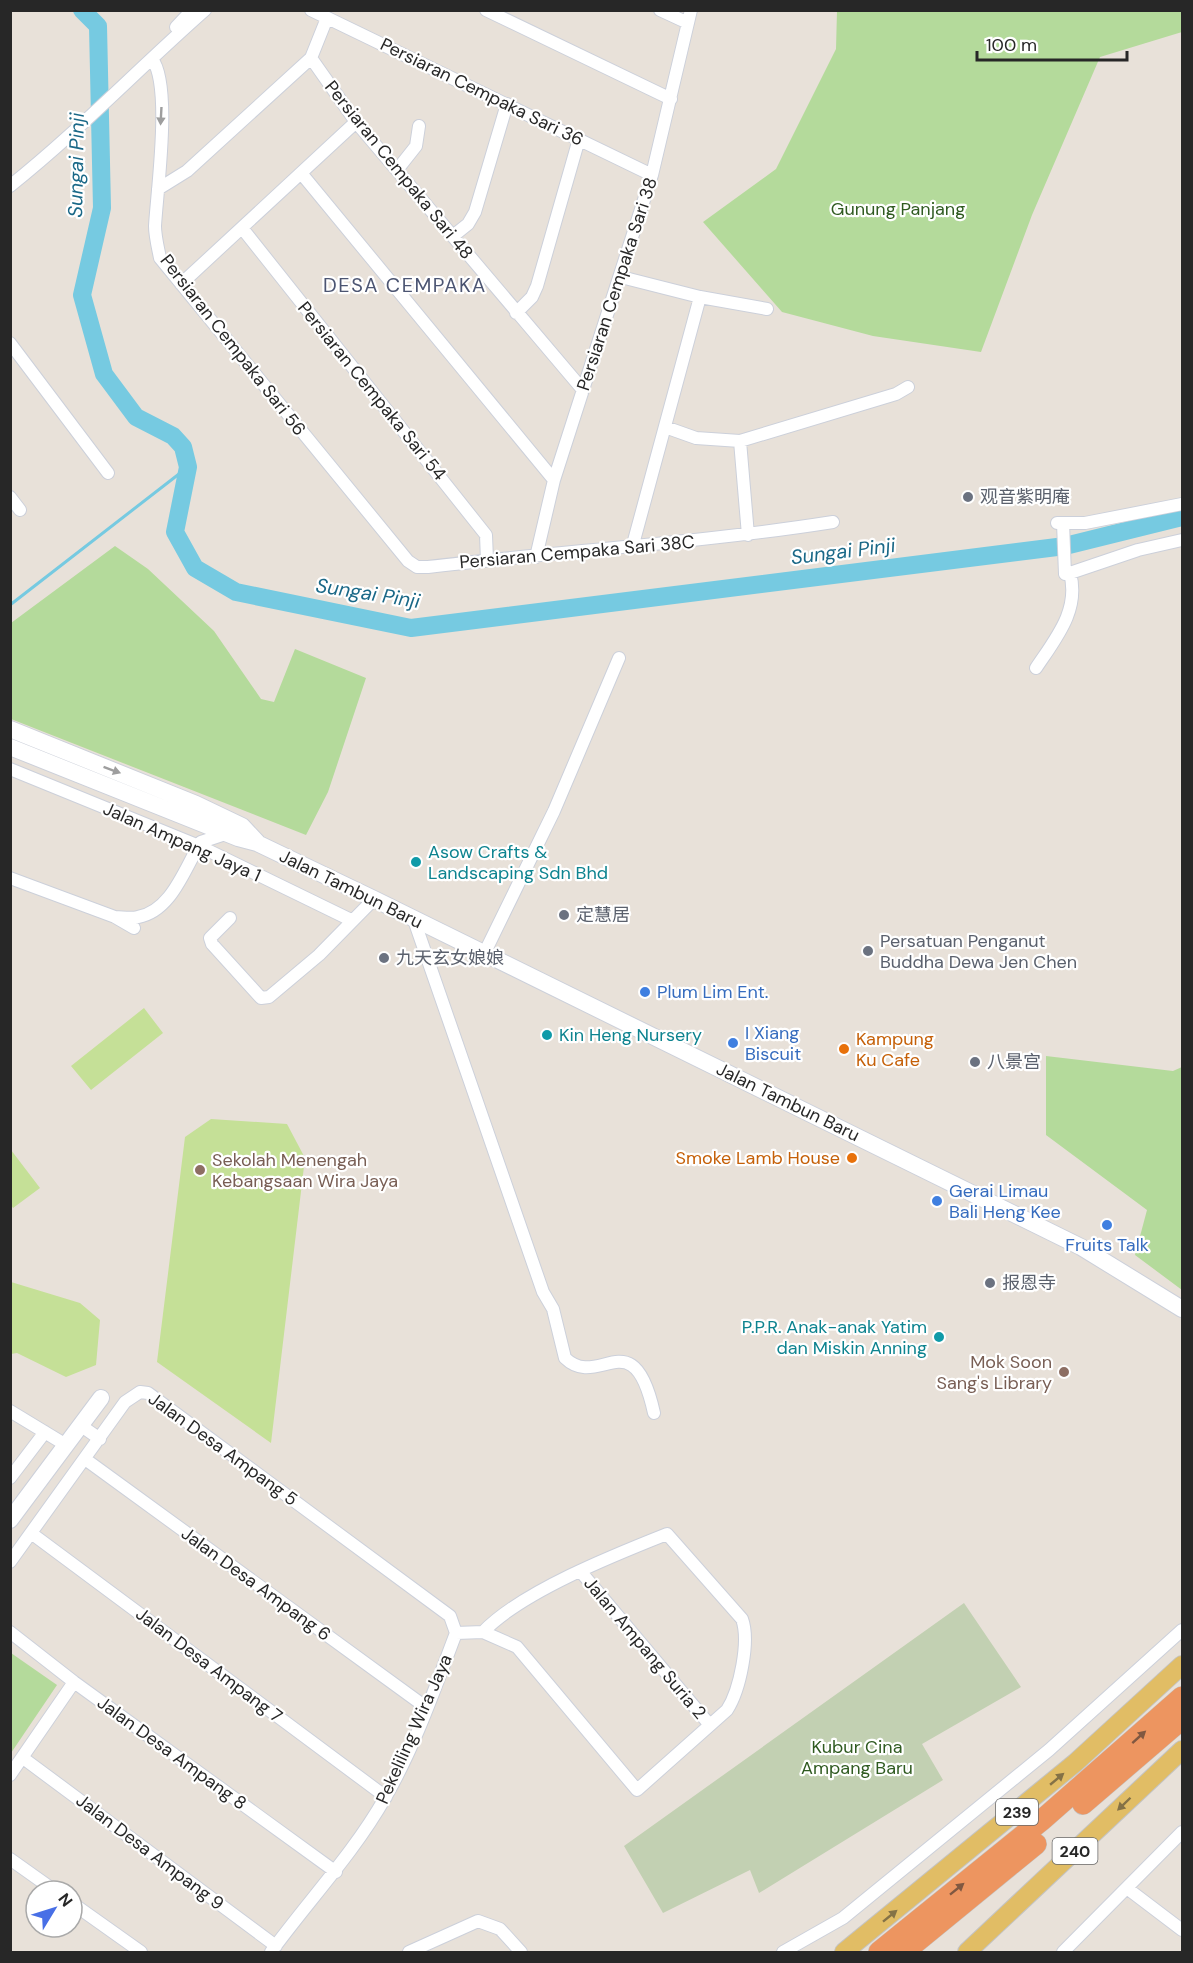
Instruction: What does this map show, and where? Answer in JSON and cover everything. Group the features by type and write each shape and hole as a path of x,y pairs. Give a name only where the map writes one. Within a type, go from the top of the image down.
{"highway":[{"path":"879,1953 1042,1820 1182,1697"},
{"path":"904,1953 1182,1719"}],"main road":[{"path":"10,729 57,750"},
{"path":"10,741 57,750"},
{"name":"Jalan Tambun Baru","path":"11,747 257,843 374,899 484,954 588,1002 1081,1247 1182,1310"},
{"name":"Jalan Tambun Baru","path":"57,750 196,804 242,826 257,843"},
{"path":"10,1520 101,1398"},
{"name":"239","path":"844,1953 1075,1763 1182,1665"},
{"name":"240","path":"967,1953 1182,1750"}],"street":[{"path":"168,41 192,10"},
{"path":"10,186 123,88 168,41 205,10"},
{"name":"Persiaran Cempaka Sari 36","path":"311,10 652,175"},
{"path":"486,10 671,99"},
{"path":"660,10 688,23"},
{"name":"Persiaran Cempaka Sari 38","path":"536,557 554,480 652,175 691,10"},
{"path":"158,189 187,171 311,58 327,18"},
{"name":"Persiaran Cempaka Sari 48","path":"311,58 356,122 583,390"},
{"name":"Persiaran Cempaka Sari 56","path":"152,59 157,66 162,104 155,229 160,258 408,561"},
{"path":"453,236 468,224 475,212 507,104"},
{"path":"181,284 356,122"},
{"path":"397,170 416,146 419,126"},
{"path":"516,313 531,297 537,286 579,139"},
{"path":"301,172 554,480"},
{"name":"Persiaran Cempaka Sari 54","path":"242,228 486,535 487,560"},
{"path":"621,277 700,297 766,309"},
{"path":"632,548 700,297"},
{"path":"10,343 108,473"},
{"path":"665,427 696,438 740,441 896,394 908,387"},
{"path":"740,441 748,535"},
{"path":"10,497 20,510"},
{"path":"1182,504 1061,527 1065,573 1138,550 1182,540"},
{"name":"Persiaran Cempaka Sari 38C","path":"408,561 417,567 536,557 748,535 833,522"},
{"path":"1036,668 1068,615 1074,597 1070,573"},
{"path":"484,954 554,811 619,658"},
{"name":"Jalan Ampang Jaya 1","path":"10,769 200,844 351,920"},
{"path":"178,812 191,824 200,844"},
{"path":"114,917 138,917 160,906 180,881 200,844 228,833"},
{"path":"10,878 114,917 135,928"},
{"path":"230,918 213,932 210,938 212,945 257,995 261,998 269,997 319,955 374,899"},
{"path":"414,920 543,1292 553,1309 565,1358 578,1365 623,1362 637,1367 648,1383 654,1413"},
{"name":"Jalan Desa Ampang 5","path":"10,1562 125,1401 140,1392 148,1393 450,1616"},
{"path":"10,1411 66,1446"},
{"path":"80,1425 100,1439"},
{"path":"10,1478 45,1432"},
{"name":"Jalan Desa Ampang 6","path":"85,1459 427,1708"},
{"name":"Jalan Desa Ampang 7","path":"31,1533 386,1797"},
{"path":"456,1633 483,1632 517,1647 637,1790 727,1710 734,1699 747,1631 742,1619 667,1534 581,1572 499,1616 483,1632"},
{"name":"Jalan Ampang Suria 2","path":"581,1572 709,1724"},
{"name":"Pekeliling Wira Jaya","path":"273,1949 336,1872 386,1797 427,1708 456,1633 450,1616"},
{"path":"783,1953 843,1918 1049,1750 1182,1630"},
{"name":"Jalan Desa Ampang 8","path":"10,1632 74,1682 336,1872"},
{"path":"10,1775 74,1682"},
{"name":"Jalan Desa Ampang 9","path":"23,1758 273,1949"},
{"path":"1063,1953 1182,1832"},
{"path":"10,1860 38,1879"},
{"path":"1128,1889 1182,1930"},
{"path":"84,1912 141,1953"},
{"path":"409,1953 478,1921 500,1929 521,1953"}],"green space":[{"name":"Gunung Panjang","path":"837,11 1182,11 1182,32 1100,57 1032,215 981,352 873,336 782,312 703,222 776,169 836,49"},
{"path":"115,546 148,569 214,631 261,699 274,702 295,649 366,678 328,792 306,835 11,719 11,623"},
{"path":"144,1008 163,1033 91,1090 71,1066"},
{"path":"1046,1056 1173,1071 1182,1067 1182,1290 1135,1255 1147,1210 1046,1135"},
{"path":"211,1119 287,1124 305,1158 271,1443 157,1362 185,1137"},
{"path":"11,1150 40,1188 13,1208 11,1205"},
{"path":"11,1282 80,1303 100,1320 96,1365 66,1377 17,1353 11,1354"},
{"name":"Kubur Cina Ampang Baru","path":"964,1603 1021,1687 922,1744 943,1780 759,1893 750,1870 663,1913 624,1846"},
{"path":"11,1653 57,1685 11,1753"}],"waterway":[{"name":"Sungai Pinji","path":"82,10 98,26 102,208 82,295 104,374 136,417 173,436 183,447 188,467 175,532 195,568 236,592 411,628 1065,546 1182,517"},
{"path":"10,605 188,467"}],"place":[{"name":"观音紫明庵","path":"968,497"},
{"name":"Asow Crafts & Landscaping Sdn Bhd","path":"416,862"},
{"name":"定慧居","path":"564,915"},
{"name":"Persatuan Penganut Buddha Dewa Jen Chen","path":"868,951"},
{"name":"九天玄女娘娘","path":"384,958"},
{"name":"Plum Lim Ent.","path":"645,992"},
{"name":"Kin Heng Nursery","path":"547,1035"},
{"name":"I Xiang Biscuit","path":"733,1043"},
{"name":"Kampung Ku Cafe","path":"844,1049"},
{"name":"八景宫","path":"975,1062"},
{"name":"Smoke Lamb House","path":"852,1158"},
{"name":"Sekolah Menengah Kebangsaan Wira Jaya","path":"200,1170"},
{"name":"Gerai Limau Bali Heng Kee","path":"937,1201"},
{"name":"Fruits Talk","path":"1107,1225"},
{"name":"报恩寺","path":"990,1283"},
{"name":"P.P.R. Anak-anak Yatim dan Miskin Anning","path":"939,1337"},
{"name":"Mok Soon Sang's Library","path":"1064,1372"}],"district":[{"name":"DESA CEMPAKA","path":"405,285"}]}
